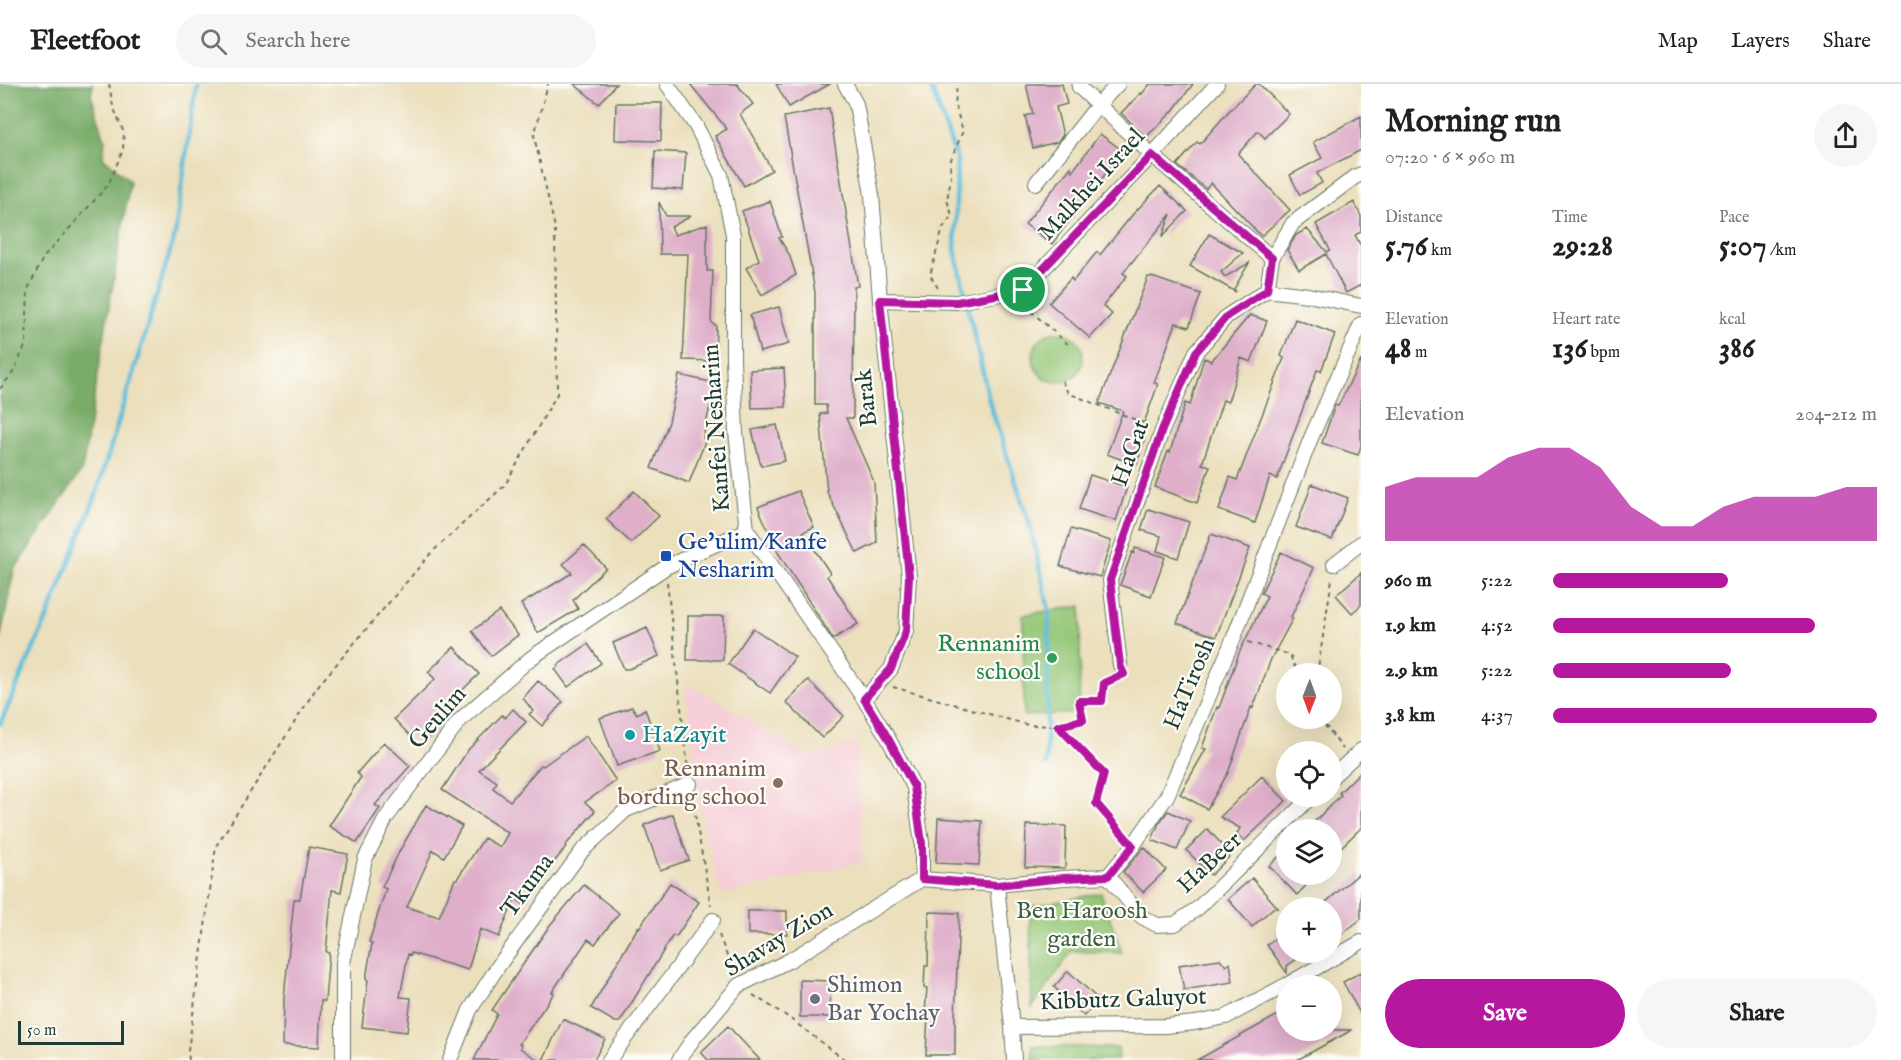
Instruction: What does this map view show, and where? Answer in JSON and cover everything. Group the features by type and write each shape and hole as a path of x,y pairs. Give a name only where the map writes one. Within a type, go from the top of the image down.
{"street":[{"name":"Kanfei Nesharim","path":"667,84 696,126 721,175 733,235 735,420 747,530 864,699 894,748 914,787 922,843 922,879"},
{"name":"Barak","path":"845,84 856,104 872,195 880,300 909,576 906,631 891,669 864,699"},
{"name":"Malkhei Israel","path":"1036,183 1098,105 1118,84"},
{"name":"Malkhei Israel","path":"880,300 957,302 1023,290 1217,84"},
{"path":"1079,87 1152,155 1272,258"},
{"path":"1361,174 1293,223 1272,258 1267,290 1308,295 1361,306"},
{"name":"HaGat","path":"1120,665 1110,580 1162,430 1196,352 1227,316 1267,290"},
{"name":"HaTirosh","path":"1108,876 1133,846 1167,796 1234,637 1311,438 1361,324"},
{"name":"Geulim","path":"343,1060 343,963 365,859 386,818 460,720 531,658 666,567 747,530"},
{"path":"1334,564 1361,543"},
{"path":"1342,768 1356,755"},
{"name":"Tkuma","path":"452,1058 470,1011 499,965 582,851 626,810 690,784"},
{"name":"HaBeer","path":"1108,876 1142,917 1157,925 1175,924 1197,908 1301,807"},
{"path":"922,879 997,885 1108,876"},
{"name":"Shavay Zion","path":"679,1060 693,1039 738,986 790,960 922,879"},
{"path":"997,885 1014,1060"},
{"name":"Shavay Zion","path":"609,1060 713,920"},
{"name":"Kibbutz Galuyot","path":"1012,1027 1166,1026 1226,1017 1361,942"}],"path":[{"path":"0,389 14,372 26,344 28,289 43,258 108,185 123,150 124,133 113,106 109,84"},
{"path":"189,1060 188,1051 216,846 317,687 432,552 505,485 557,394 555,228 534,136 548,84"},
{"path":"940,290 930,275 943,228 952,215 947,200 951,178 950,162 963,131 955,105 957,84"},
{"path":"1010,293 1070,346"},
{"path":"1062,381 1068,393 1162,430"},
{"path":"1319,663 1334,564"},
{"path":"1234,637 1290,655 1293,663"},
{"path":"894,687 1028,725 1058,726 1083,720 1079,701 1102,701 1104,683 1124,674 1120,665"},
{"path":"1058,726 1104,774 1096,803 1133,846"},
{"path":"1330,729 1356,755"},
{"path":"738,986 788,1017 844,1060"}],"shaded area":[{"name":"Rennanim bording school","path":"685,682 809,757 857,742 863,862 721,895 700,808"}],"green space":[{"path":"0,84 93,84 91,95 105,140 103,157 130,181 82,470 14,570 0,640"},
{"path":"1058,332 1076,339 1083,357 1076,375 1058,382 1040,375 1033,357 1040,339"},
{"name":"Rennanim school","path":"1081,606 1079,713 1024,716 1023,615"},
{"name":"Ben Haroosh garden","path":"1101,893 1122,953 1072,951 1032,1008 1030,907"},
{"path":"1033,1046 1118,1048 1119,1060 1033,1060"}],"building":[{"path":"574,84 616,84 599,104"},
{"path":"690,84 737,84 753,104 740,114 772,170 744,186 715,136 727,129"},
{"path":"776,84 830,84 789,107"},
{"path":"1026,84 1062,84 1067,104 1056,107 1063,135 1057,142 1033,148 1025,116 1033,114"},
{"path":"1150,84 1193,84 1172,112 1146,137 1121,113"},
{"path":"1256,84 1259,84 1289,114 1265,138 1258,131 1238,154 1290,210 1261,236 1211,183 1206,189 1177,165 1197,142 1200,144"},
{"path":"616,103 662,103 661,141 615,140"},
{"path":"829,108 858,286 854,287 853,418 846,418 874,482 877,543 857,553 827,492 820,414 827,413 826,405 815,405 815,292 784,117"},
{"path":"1361,116 1361,150 1317,173 1322,183 1300,195 1290,175 1322,158 1313,142"},
{"path":"1100,134 1123,151 1052,244 1025,224 1071,167 1072,172"},
{"path":"655,151 686,153 683,190 653,188"},
{"path":"1160,186 1187,211 1162,237 1171,214 1123,273 1127,276 1103,306 1112,314 1090,338 1049,303 1071,278 1073,281 1097,252 1100,255 1133,214"},
{"path":"770,201 782,237 779,238 789,254 796,275 762,295 746,268 759,260 742,211"},
{"path":"659,202 666,216 691,216 671,227 675,235 707,224 707,271 713,271 711,321 716,325 715,361 683,360 688,254 660,254"},
{"path":"1354,202 1361,216 1361,232 1355,235 1361,246 1361,285 1346,293 1326,254 1299,270 1287,250 1296,235 1307,229 1327,252 1330,250 1316,224"},
{"path":"1209,234 1243,253 1221,272 1225,277 1249,263 1234,289 1236,292 1190,266"},
{"path":"1148,277 1201,294 1189,327 1176,323 1154,383 1158,384 1139,437 1145,439 1136,465 1107,454 1123,411 1099,403"},
{"path":"779,307 789,344 760,352 750,315"},
{"path":"1250,315 1267,321 1251,362 1241,358 1228,402 1223,400 1202,464 1210,466 1197,503 1155,487 1168,451 1170,452 1185,403 1190,405 1204,358 1211,361"},
{"path":"1295,319 1335,334 1321,371 1317,370 1277,479 1270,476 1255,523 1219,510 1230,477 1237,480 1284,358 1281,356"},
{"path":"1361,360 1361,446 1358,455 1322,443 1335,405 1338,406"},
{"path":"784,368 786,407 752,408 750,370"},
{"path":"679,375 715,383 703,438 706,439 689,483 651,468 669,422"},
{"path":"777,425 785,461 761,466 752,430"},
{"path":"1090,475 1127,487 1116,521 1079,509"},
{"path":"1312,484 1348,498 1332,540 1296,527"},
{"path":"634,491 659,516 631,543 606,519"},
{"path":"798,491 814,527 803,532 830,573 827,576 858,624 833,639 777,551 758,507"},
{"path":"1148,509 1189,522 1178,558 1157,551 1161,536 1141,530"},
{"path":"1071,529 1111,541 1100,577 1060,566"},
{"path":"1211,534 1250,548 1216,637 1177,623"},
{"path":"584,545 606,568 573,600 578,609 538,633 521,604 572,573 563,564"},
{"path":"1135,548 1165,557 1151,596 1120,585"},
{"path":"1281,552 1314,568 1291,617 1293,618 1271,659 1228,773 1207,809 1180,794 1206,749 1202,748 1217,707 1219,708 1239,653 1267,596 1261,593"},
{"path":"1361,573 1361,605 1352,613 1336,595"},
{"path":"499,611 518,635 491,656 472,631"},
{"path":"688,616 724,616 723,660 687,660"},
{"path":"647,628 659,656 624,669 613,643"},
{"path":"753,628 795,657 770,693 728,664"},
{"path":"588,644 601,663 568,687 555,669"},
{"path":"454,647 479,674 444,708 451,716 420,746 394,719 435,679 428,672"},
{"path":"808,680 844,716 822,738 786,702"},
{"path":"538,681 563,702 542,726 529,714 533,711 523,698"},
{"name":"HaZayit","path":"632,707 637,714 645,709 660,751 617,766 600,718"},
{"path":"513,709 526,722 479,770 497,782 493,788 510,801 541,765 543,766 586,736 616,781 585,802 595,811 565,846 524,905 515,898 499,937 480,929 468,970 408,954 400,997 411,998 407,1032 362,1027 372,943 369,942 386,889 382,887 426,805 462,826 444,857 433,850 407,907 439,917 455,879 484,838 500,847 508,833 442,790 468,750 502,715 505,718"},
{"path":"384,742 410,766 375,805 380,808 357,843 329,826 361,777 357,773"},
{"path":"1361,771 1361,828 1342,846 1342,819 1317,819 1329,807 1342,807 1342,790"},
{"path":"1262,776 1276,791 1276,807 1280,807 1244,841 1237,834 1240,828 1220,817"},
{"path":"1168,811 1190,821 1177,850 1152,840 1159,823"},
{"path":"673,814 689,860 660,870 644,825"},
{"path":"938,818 982,821 979,865 936,863"},
{"path":"1026,825 1066,826 1065,868 1025,867"},
{"path":"1208,829 1231,855 1211,875 1186,850"},
{"path":"309,847 348,854 341,892 332,890 326,952 329,953 325,1001 321,1001 319,1047 283,1045 284,998 294,899 300,899"},
{"path":"1144,847 1166,870 1143,892 1123,872"},
{"path":"1276,859 1276,873 1269,866"},
{"path":"1361,872 1361,919 1342,934 1342,897 1332,897"},
{"path":"1252,878 1276,908 1273,908 1252,927 1228,899"},
{"path":"670,883 699,902 676,937 673,935 620,1022 615,1022 591,1008 638,927"},
{"path":"584,885 619,913 595,944 588,939 519,1044 520,1048 538,1060 474,1060 497,1014 492,1010 550,925"},
{"path":"1287,885 1307,885 1297,895"},
{"path":"748,911 787,911 787,934 748,934"},
{"path":"929,912 959,913 955,1055 926,1055 928,1013 925,1013 927,988 924,988 925,966 928,966"},
{"path":"1276,938 1276,958 1267,945"},
{"path":"1220,959 1226,966 1230,963 1233,982 1184,990 1179,965"},
{"path":"1280,963 1291,963 1287,966 1287,973"},
{"path":"1068,971 1099,1000 1084,1016 1054,987"},
{"path":"1361,972 1361,1015 1343,982"},
{"name":"Shimon Bar Yochay","path":"800,980 831,981 830,1017 800,1017"},
{"path":"1276,1016 1276,1041 1332,1041 1297,1060 1197,1060"},
{"path":"563,1019 605,1039 594,1060 543,1060"},
{"path":"728,1026 760,1060 708,1060 701,1052"},
{"path":"1342,1030 1352,1030 1342,1035"}],"waterway":[{"path":"0,724 48,616 95,498 175,235 196,84"},
{"path":"930,84 957,160 955,250 990,404 1030,525 1049,610 1046,765"}],"place":[{"name":"Ge'ulim/Kanfe Nesharim","path":"666,556"},
{"name":"Rennanim school","path":"1052,658"},
{"name":"HaZayit","path":"630,735"},
{"name":"Rennanim bording school","path":"778,783"},
{"name":"Shimon Bar Yochay","path":"815,999"}],"route":[{"path":"1152,155 1272,258 1267,290 1227,316 1196,352 1162,430 1110,580 1120,665 1124,674 1104,683 1102,701 1079,701 1083,720 1058,726 1104,774 1096,803 1133,846 1108,876 997,885 922,879 922,843 914,787 864,699 891,669 906,631 909,576 880,300 957,302 1023,290 1152,155"}]}
